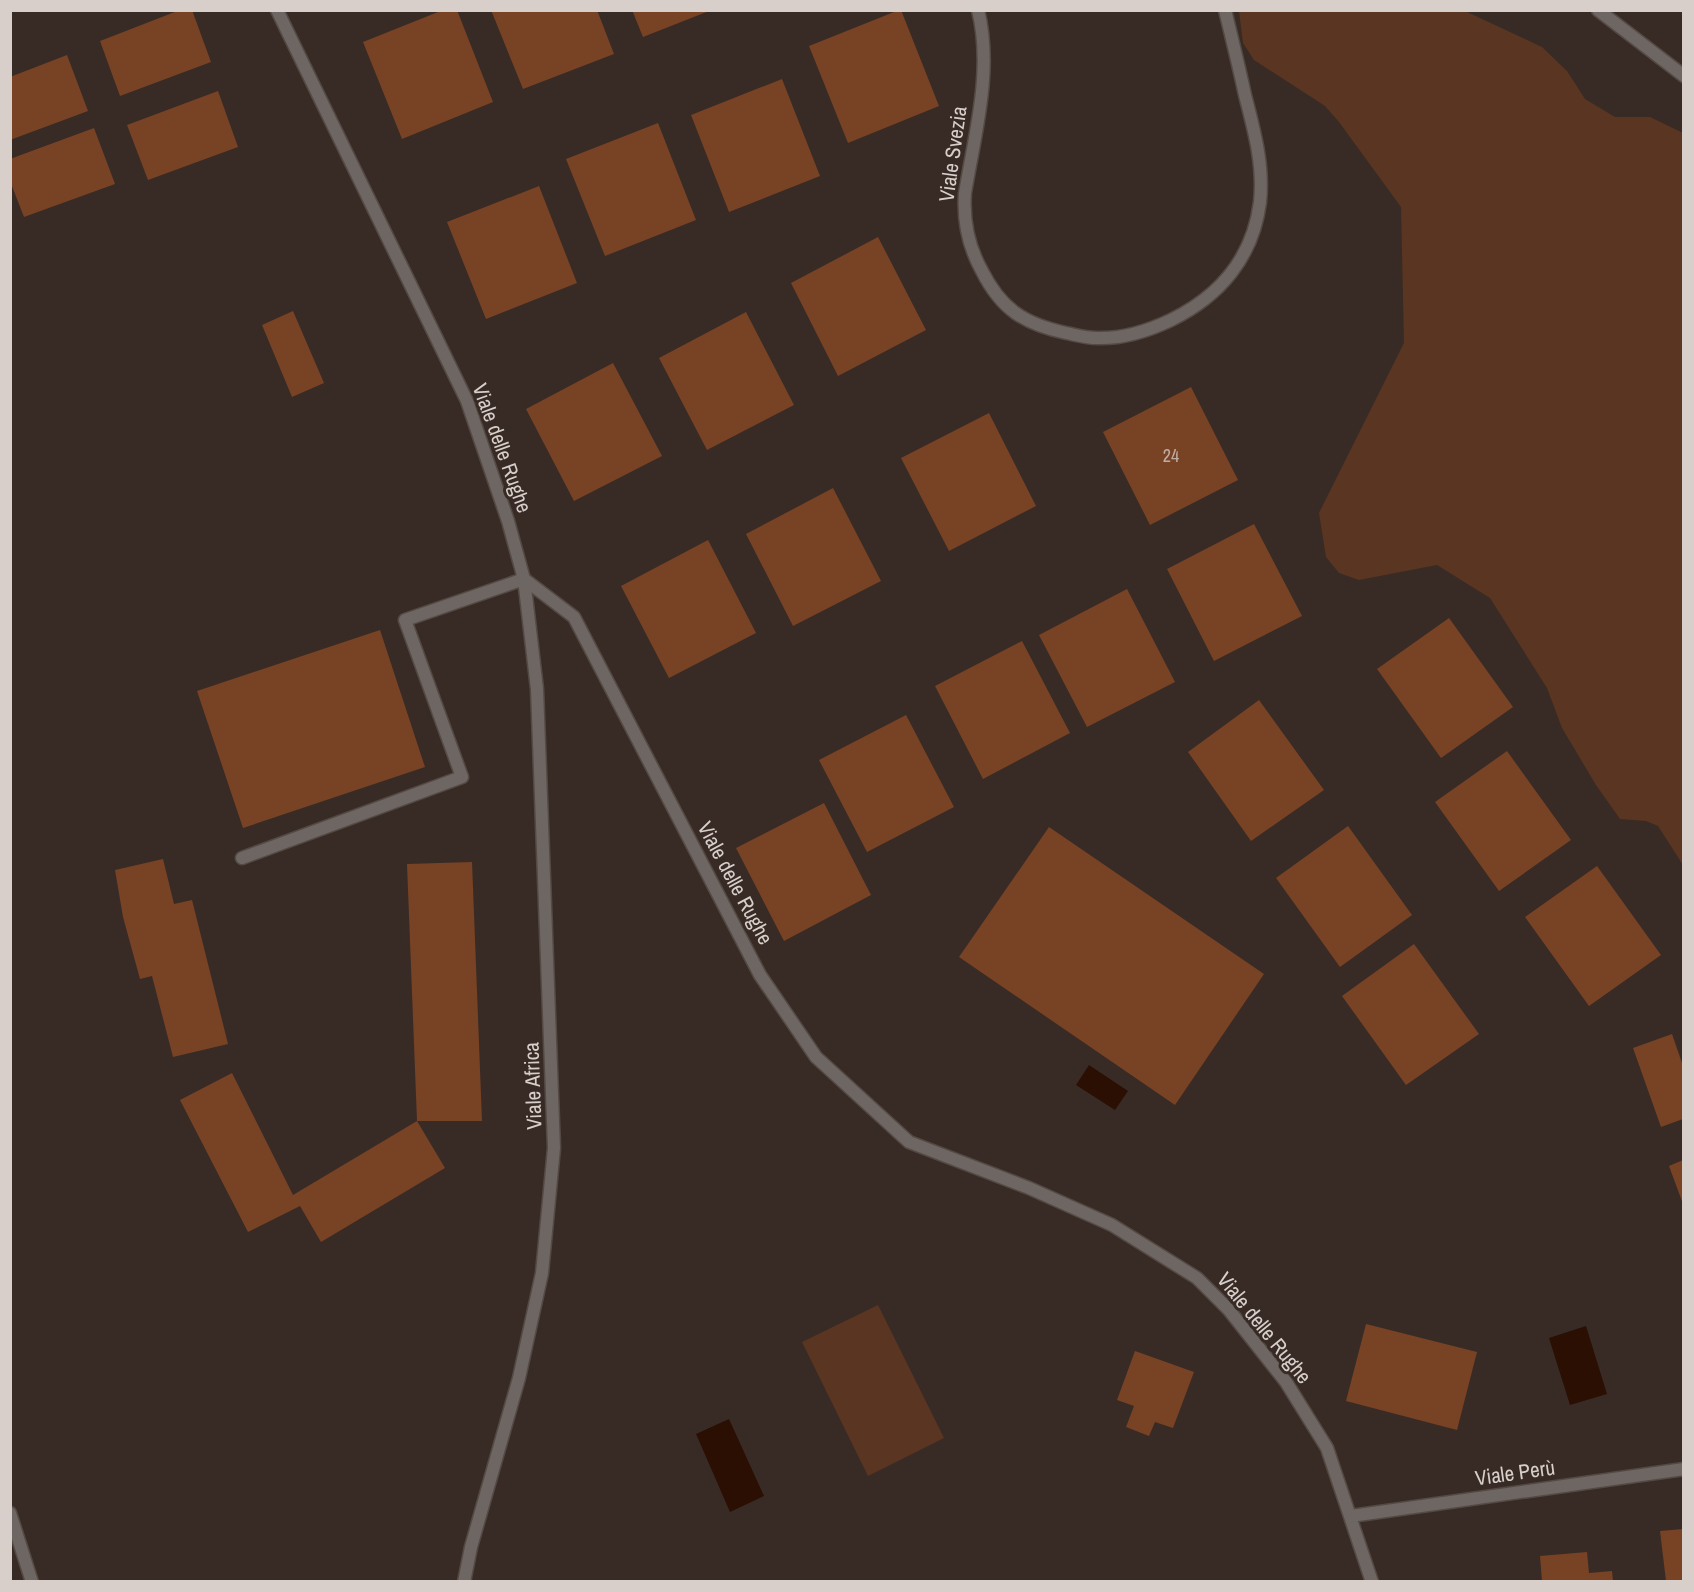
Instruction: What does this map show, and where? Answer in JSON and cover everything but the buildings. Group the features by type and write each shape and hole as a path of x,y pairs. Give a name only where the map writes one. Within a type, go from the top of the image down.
{"street":[{"name":"Viale delle Rughe","path":"277,10 467,401 508,521 524,579 574,616 760,975 816,1058 909,1142 1029,1188 1112,1225 1197,1278 1229,1310 1286,1382 1327,1448 1372,1581"},
{"name":"Viale Svezia","path":"978,10 983,33 984,74 964,210 969,244 992,291 1014,313 1050,330 1098,338 1128,336 1144,331 1196,307 1230,277 1243,258 1255,230 1260,202 1261,175 1257,144 1225,10"},
{"path":"1598,10 1683,76"},
{"path":"242,858 462,777 405,620 524,579"},
{"name":"Viale Africa","path":"464,1581 471,1547 519,1378 542,1273 554,1148 537,689 524,579"},
{"name":"Viale Perù","path":"1351,1516 1683,1469"},
{"path":"10,1513 32,1581"}],"shaded area":[{"path":"1239,11 1465,11 1542,47 1567,71 1585,99 1615,117 1650,117 1683,133 1683,865 1658,826 1646,821 1620,819 1596,785 1562,728 1547,688 1490,598 1437,565 1359,580 1339,573 1326,557 1319,513 1404,343 1401,207 1325,106 1254,60 1243,43"},
{"path":"1089,1065 1128,1091 1115,1110 1076,1085"},
{"path":"878,1305 944,1438 868,1476 802,1342"},
{"path":"1586,1326 1607,1394 1570,1405 1549,1338"},
{"path":"729,1419 764,1496 730,1512 696,1434"}]}
